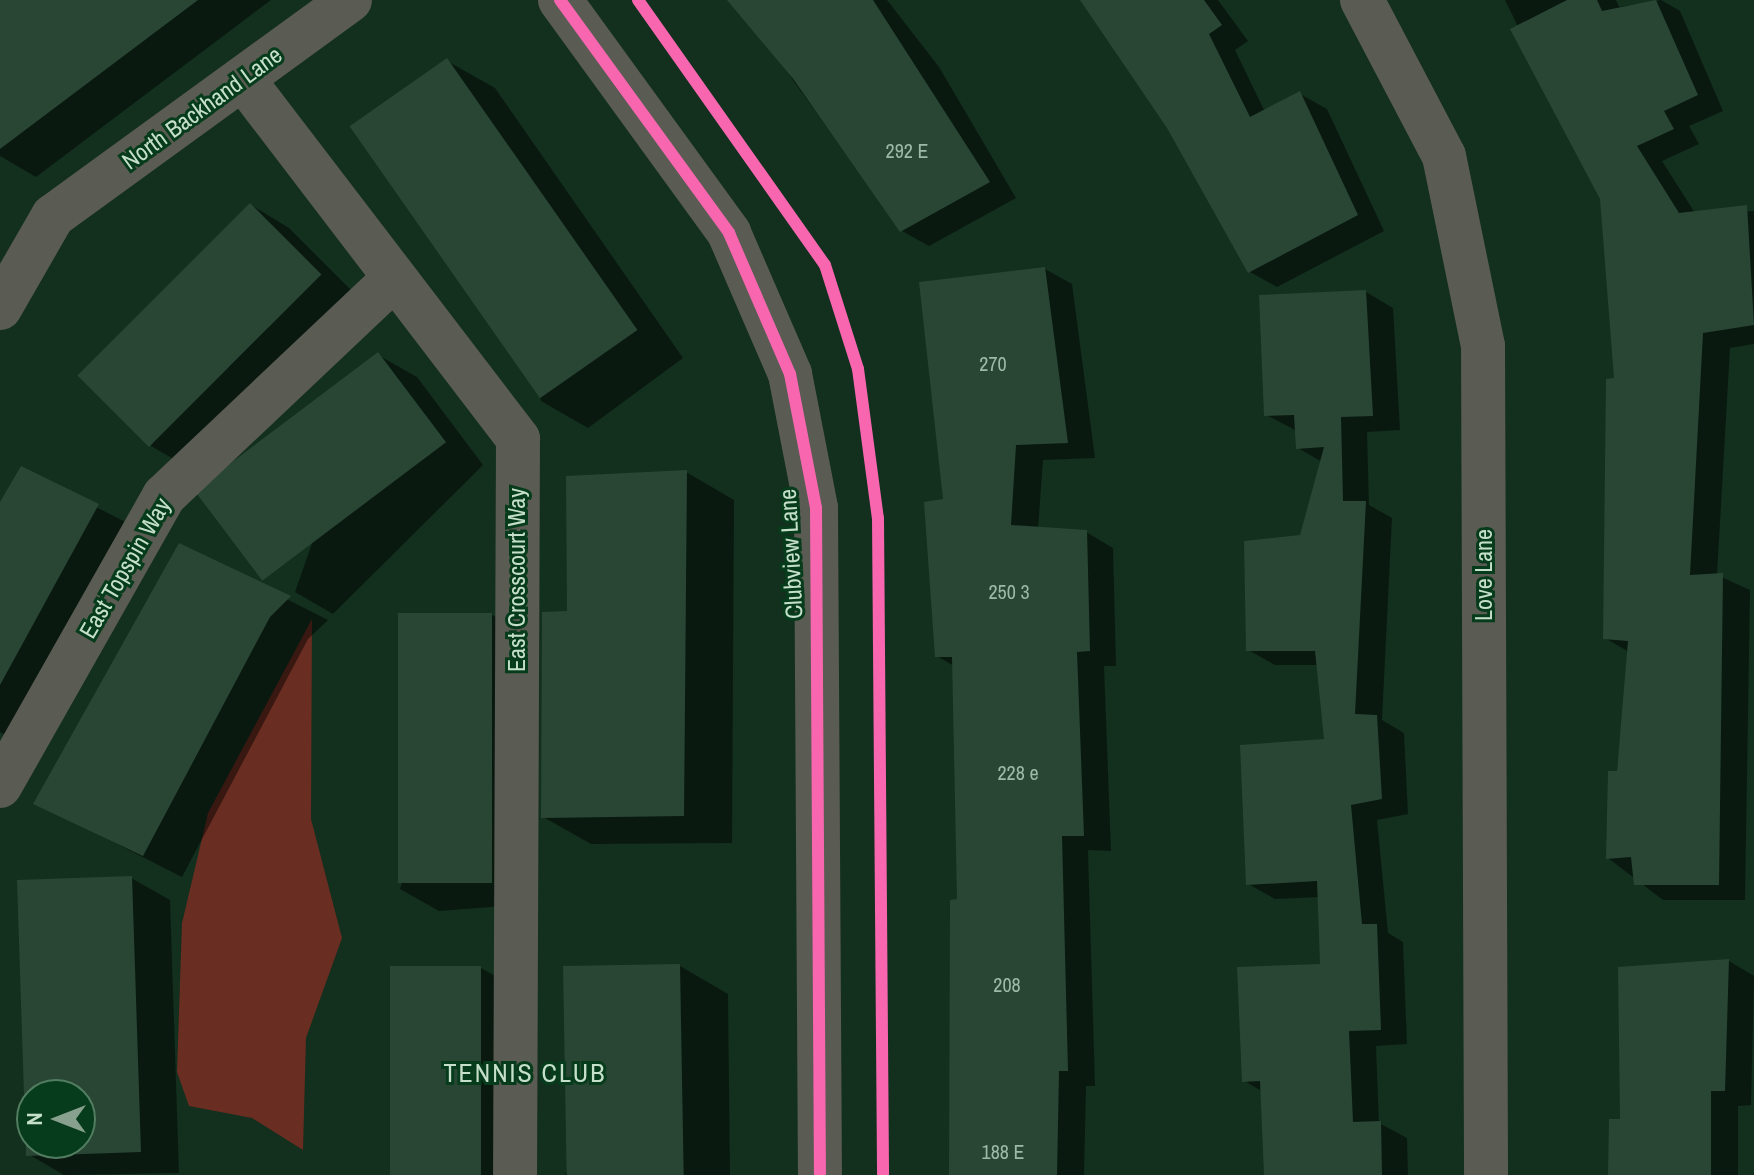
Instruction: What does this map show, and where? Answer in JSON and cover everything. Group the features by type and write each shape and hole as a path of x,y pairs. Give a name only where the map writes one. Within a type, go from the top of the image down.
{"street":[{"name":"North Backhand Lane","path":"0,308 53,216 350,0"},
{"name":"Clubview Lane","path":"560,0 729,233 790,374 816,508 820,1175"},
{"name":"Love Lane","path":"1362,0 1444,156 1483,346 1486,1175"},
{"name":"East Crosscourt Way","path":"243,79 391,281 518,439 515,1175"},
{"name":"East Topspin Way","path":"0,786 164,496 391,281"}],"shaded area":[{"path":"312,619 311,819 342,938 306,1038 303,1150 252,1118 189,1106 177,1072 182,923 208,813"}],"building":[{"path":"0,0 198,0 0,149"},
{"path":"727,0 873,0 990,182 900,232 794,80"},
{"path":"1080,0 1204,0 1222,25 1209,34 1250,117 1300,91 1358,215 1248,273 1167,128"},
{"path":"1567,0 1597,0 1602,11 1656,0 1698,95 1664,111 1674,129 1637,146 1679,213 1747,205 1754,325 1703,333 1690,575 1723,573 1719,885 1634,885 1631,857 1606,859 1608,771 1617,771 1628,641 1603,639 1606,379 1614,378 1600,199 1510,29"},
{"path":"447,58 637,330 540,398 350,126"},
{"path":"250,203 321,274 149,447 77,376"},
{"path":"1045,267 1068,443 1016,445 1011,525 1087,530 1090,651 1077,652 1084,836 1062,836 1068,1071 1059,1071 1057,1175 949,1175 950,900 957,899 952,657 935,657 924,502 943,499 919,282"},
{"path":"1366,290 1373,416 1341,417 1343,501 1366,501 1355,714 1377,715 1382,799 1351,805 1362,924 1377,924 1381,1030 1349,1031 1353,1122 1381,1121 1382,1175 1264,1175 1260,1081 1242,1082 1237,967 1320,964 1317,881 1246,885 1240,745 1324,739 1315,651 1246,651 1244,541 1300,535 1324,447 1296,449 1294,415 1264,416 1259,295"},
{"path":"378,352 446,442 262,581 194,490"},
{"path":"21,466 99,504 0,685 0,502"},
{"path":"687,470 684,816 541,818 542,612 567,611 566,476"},
{"path":"179,543 291,596 270,617 143,856 33,804"},
{"path":"398,613 492,613 492,883 398,883"},
{"path":"132,876 141,1152 96,1154 96,1079 23,1079 17,880"},
{"path":"1729,959 1725,1091 1711,1091 1711,1175 1608,1175 1609,1119 1620,1119 1618,967"},
{"path":"680,964 684,1175 567,1175 563,966"},
{"path":"390,966 481,966 481,1175 390,1175"}],"cycle path":[{"path":"560,0 729,233 790,374 816,508 820,1175"},
{"path":"638,0 825,265 858,369 878,518 883,1175"}],"district":[{"name":"TENNIS CLUB","path":"525,1073"}]}
